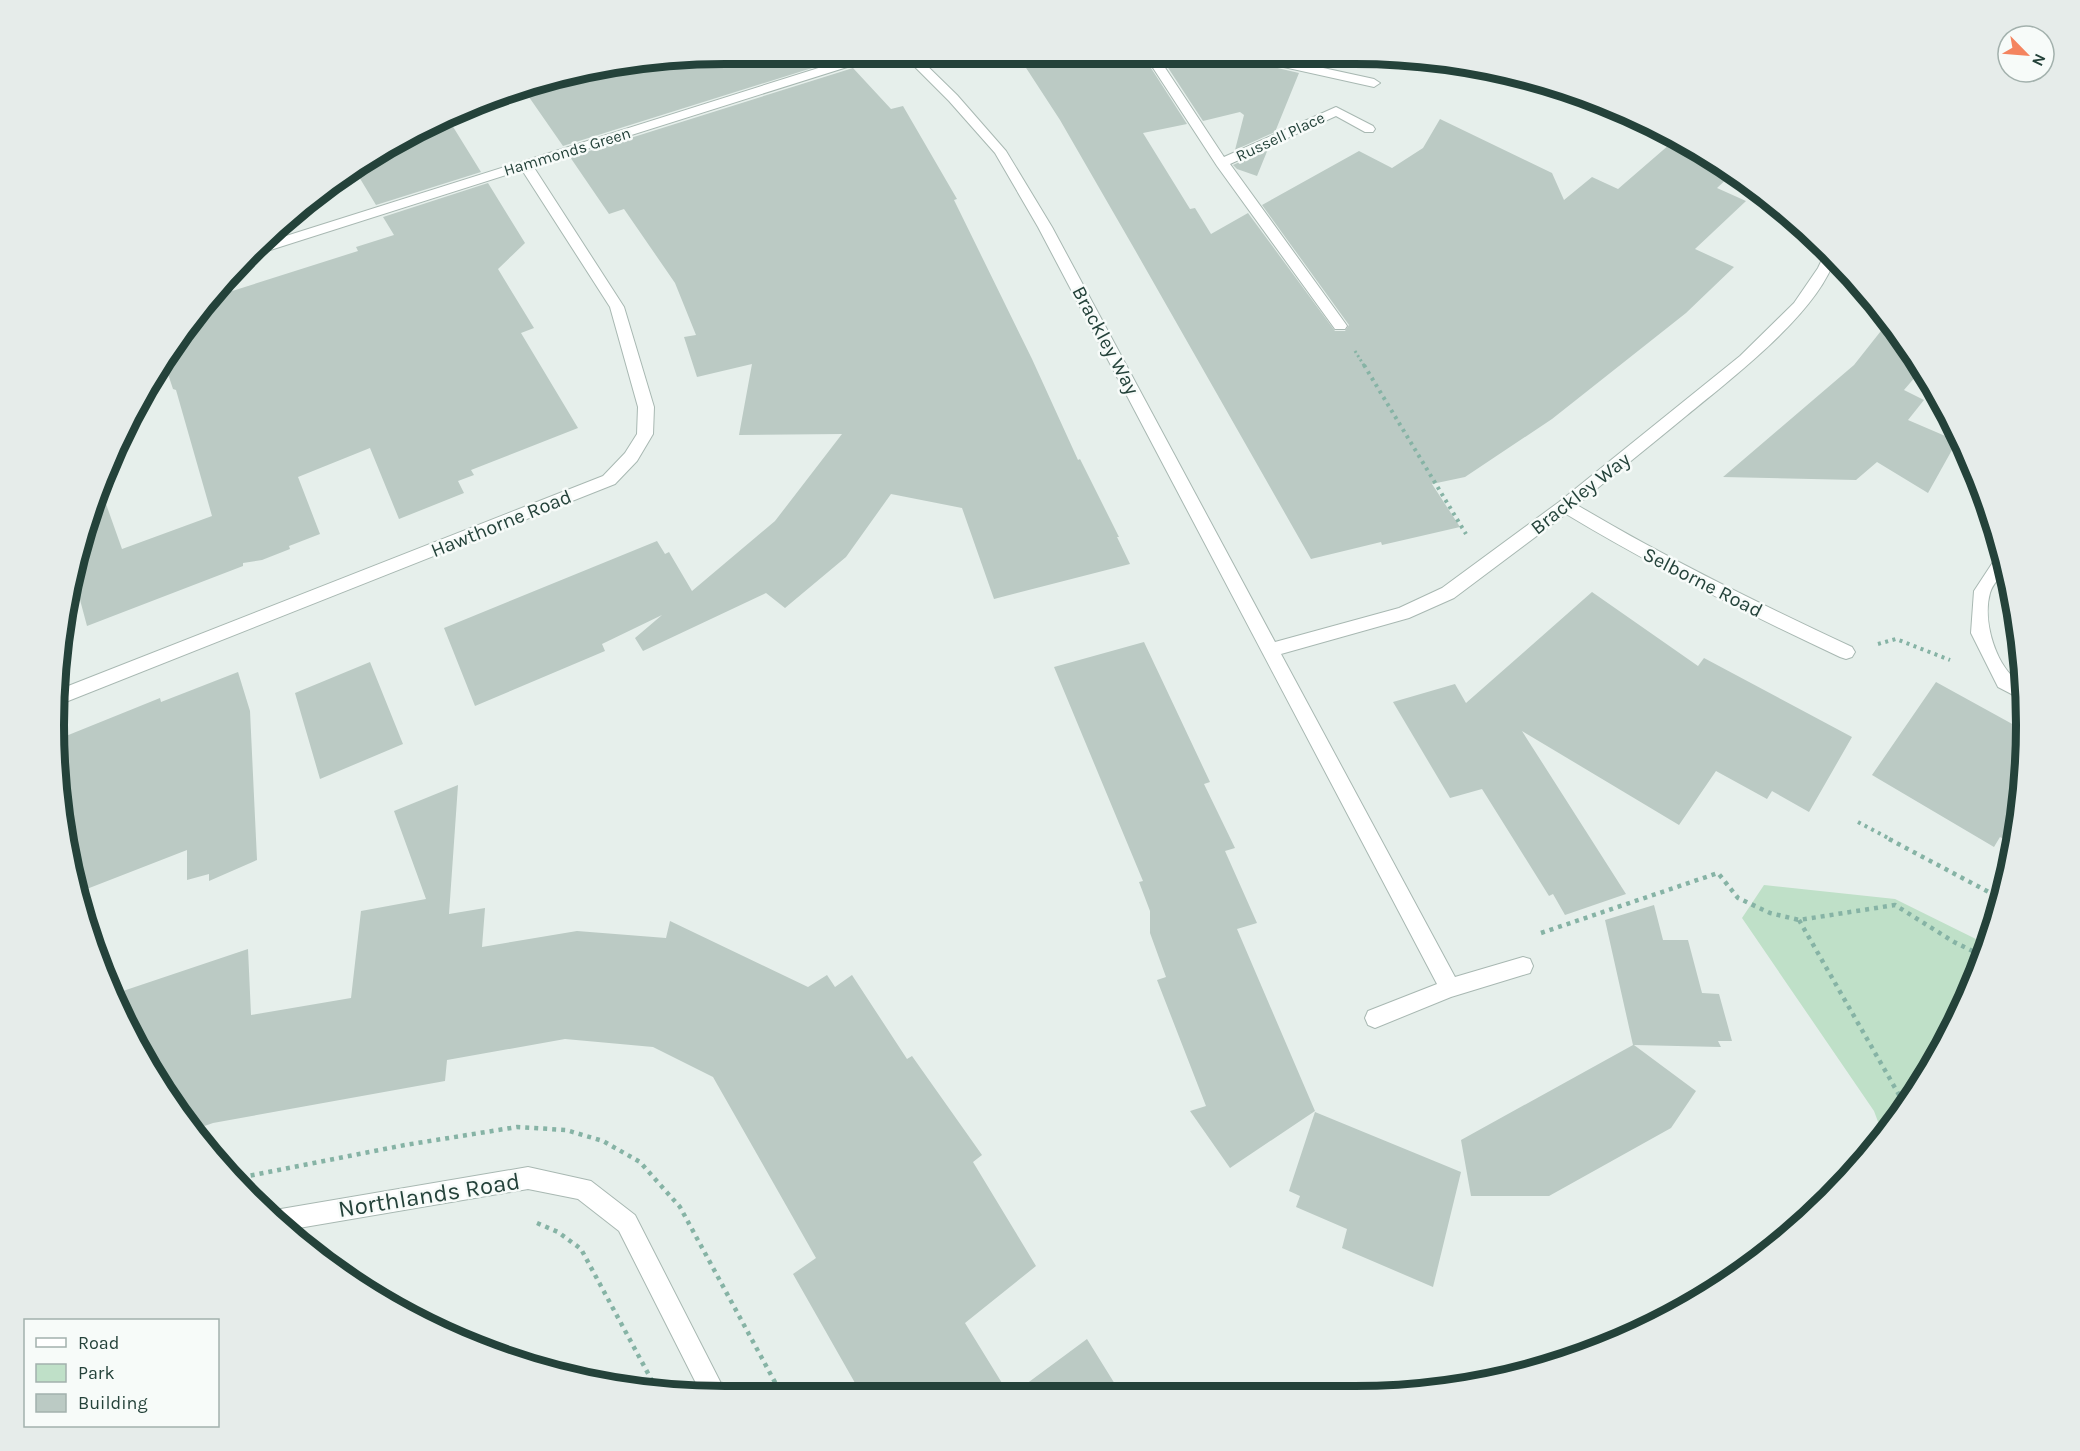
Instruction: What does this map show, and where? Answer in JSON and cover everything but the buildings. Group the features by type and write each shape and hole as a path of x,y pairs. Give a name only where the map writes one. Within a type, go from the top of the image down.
{"street":[{"name":"Hammonds Green","path":"273,245 843,64"},
{"name":"Brackley Way","path":"918,64 953,98 1000,152 1045,227 1450,988"},
{"path":"1157,64 1222,163 1340,326"},
{"path":"1288,64 1374,83"},
{"name":"Russell Place","path":"1222,163 1336,111 1369,129"},
{"name":"Hawthorne Road","path":"65,695 567,498 609,480 631,457 645,434 646,407 617,307 525,164"},
{"name":"Brackley Way","path":"1271,650 1402,613 1448,593 1565,506 1745,360 1799,306 1827,263"},
{"name":"Selborne Road","path":"1565,506 1632,546 1728,597 1845,652"},
{"path":"1996,569 1982,591 1980,633 2004,682 2014,688"},
{"path":"1375,1018 1450,988 1523,966"},
{"name":"Northlands Road","path":"287,1219 528,1178 583,1189 627,1223 711,1386"}],"path":[{"path":"1340,326 1485,566"},
{"path":"1845,652 1896,639 2004,682"},
{"path":"1858,822 1994,895"},
{"path":"1523,966 1528,938 1718,873 1738,898 1770,913 1799,920 1895,905 1954,942 1975,952"},
{"path":"1799,920 1901,1098"},
{"path":"534,1222 558,1232 581,1249 653,1382"}],"green space":[{"path":"1764,885 1895,899 1979,941 1947,1018 1927,1056 1880,1127 1874,1111 1742,918"}]}
